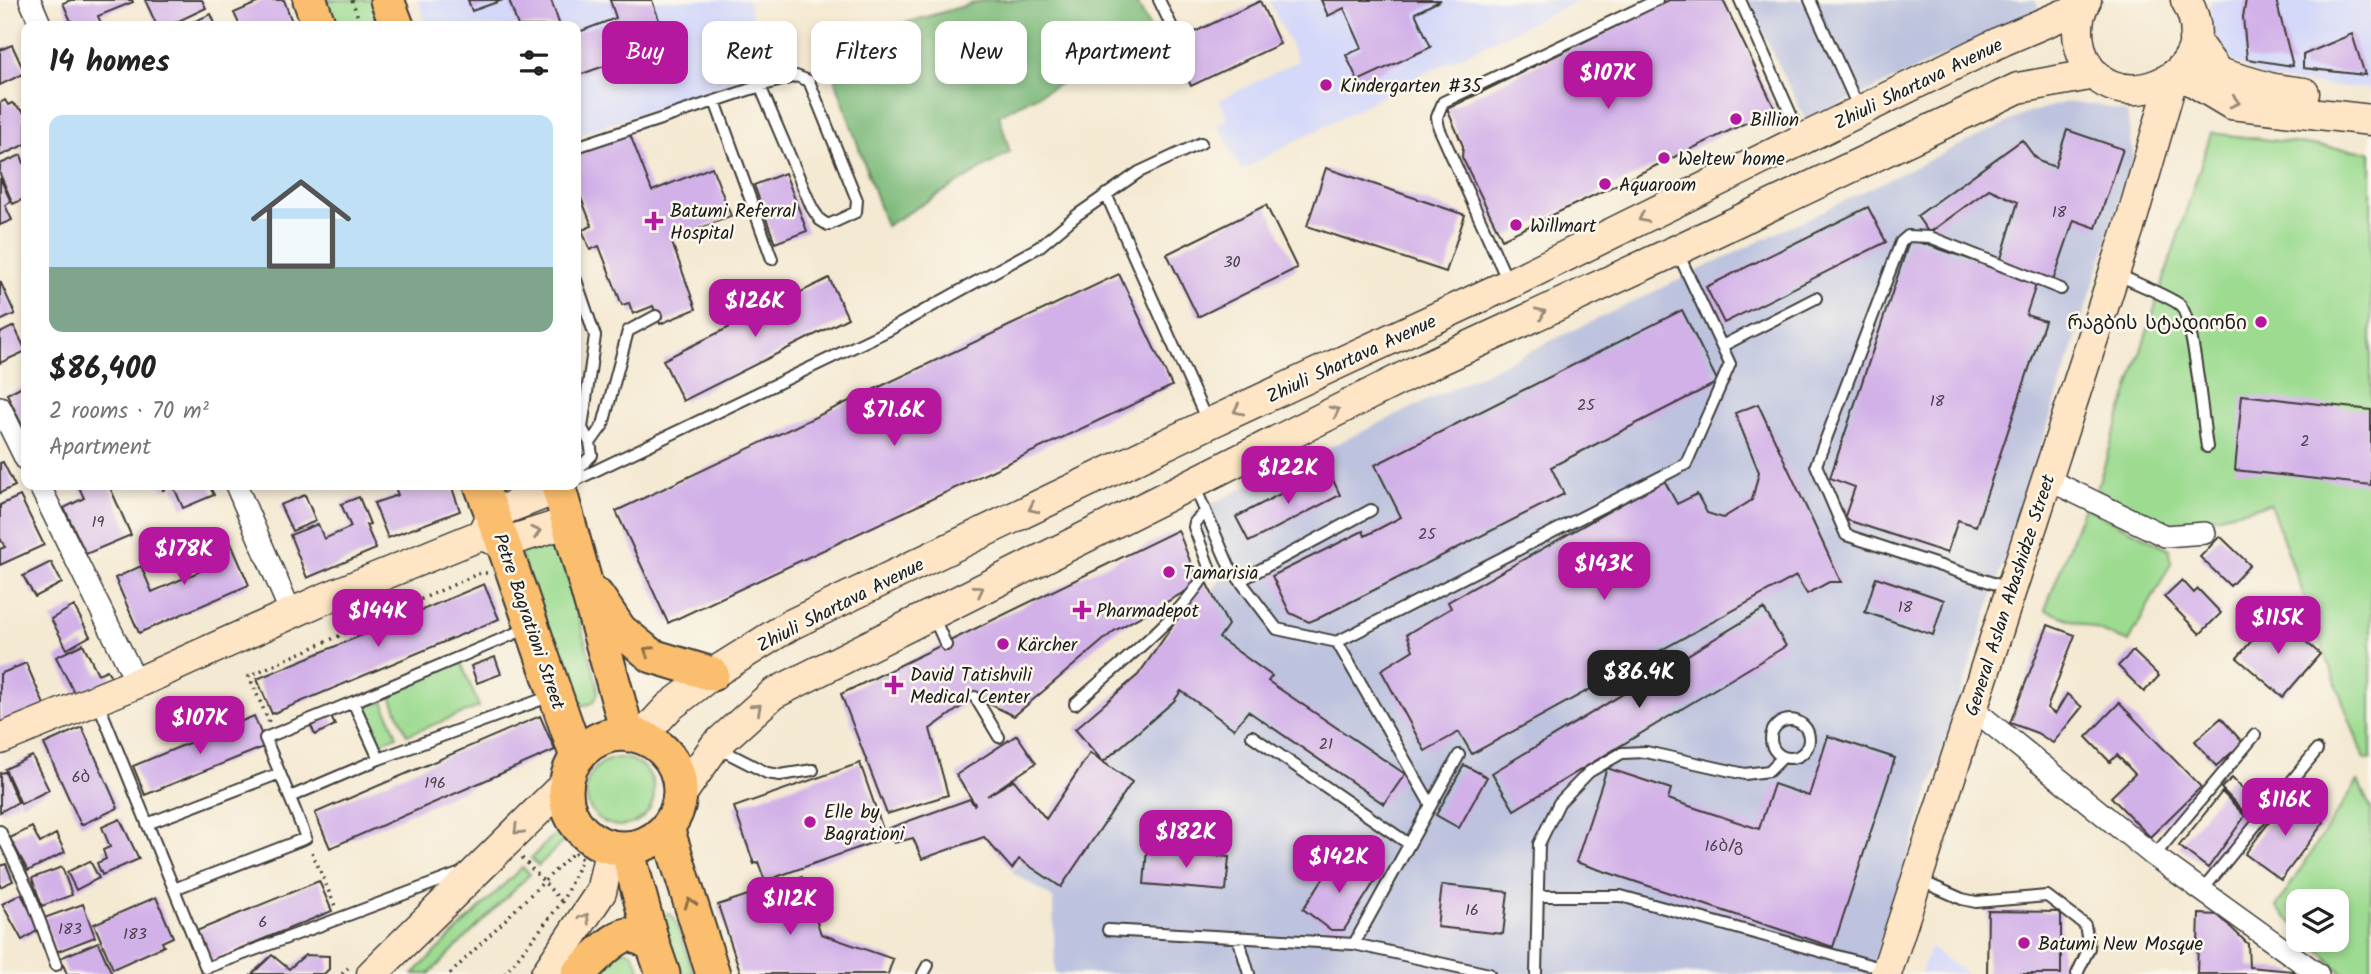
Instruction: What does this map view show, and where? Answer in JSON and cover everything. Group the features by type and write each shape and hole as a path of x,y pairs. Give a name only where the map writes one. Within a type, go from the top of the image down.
{"main road":[{"path":"310,0 317,21"},
{"path":"387,0 395,21"},
{"path":"2188,1 2194,20 2194,40 2218,73 2273,89 2371,101"},
{"path":"2072,8 2082,55 2095,74 2112,85 2131,90 2146,89 2160,85 2173,76 2191,80 2231,104 2371,120"},
{"name":"Zhiuli Shartava Avenue","path":"634,736 712,674 790,625 1208,424 1509,284 2072,8"},
{"name":"General Aslan Abashidze Street","path":"1886,972 2133,215 2173,76 2187,60 2194,40"},
{"name":"Zhiuli Shartava Avenue","path":"680,796 715,746 774,694 1418,370 2018,88 2095,74"},
{"name":"General Aslan Abashidze Street","path":"2131,90 2146,105 2133,215"},
{"path":"0,740 137,683 291,613 549,490"},
{"path":"567,490 569,522 581,566 634,736"},
{"path":"489,519 569,522"},
{"name":"Petre Bagrationi Street","path":"489,519 556,694 572,769"},
{"path":"581,566 620,630 652,656 712,674"},
{"path":"372,974 483,865 594,742 605,737 634,736 652,742 670,760 676,771 680,796 676,813 667,828 649,842 619,848 591,839 576,823 567,803 572,769"},
{"path":"667,828 713,974"},
{"path":"619,848 658,959"},
{"path":"546,974 601,892 619,848"},
{"path":"578,974 616,941 627,935 640,937 658,959"}],"street":[{"path":"30,0 39,21"},
{"path":"0,407 21,450"},
{"path":"2047,479 2165,536 2205,533"},
{"path":"40,490 137,683"},
{"path":"238,490 291,613"},
{"path":"1972,708 2154,856 2318,974"}],"lane":[{"path":"1159,0 1169,21"},
{"path":"1509,284 1439,128 1437,117 1443,102 1657,0"},
{"path":"1740,0 1802,140"},
{"path":"1810,0 1860,112"},
{"path":"581,145 760,86 796,76 809,81 857,200 856,212 828,225 820,220 811,208 760,86"},
{"path":"715,101 772,259"},
{"path":"581,475 889,330 1038,247 1139,172 1201,143"},
{"path":"1106,194 1208,424"},
{"path":"2011,589 1846,535 1816,465 1901,242 1908,236 1930,237 2061,289"},
{"path":"1193,482 1229,566 1276,629 1337,642 1686,464 1730,365 1677,250"},
{"path":"2114,273 2180,305 2186,316 2207,447"},
{"path":"581,295 595,336 582,428 590,443 592,455 581,466"},
{"path":"1721,346 1816,298"},
{"path":"590,443 603,425 628,331 656,316"},
{"path":"1241,580 1371,510"},
{"path":"1075,704 1159,628 1201,583 1209,567 1195,522 1205,512"},
{"path":"932,614 946,645"},
{"path":"174,889 306,838 265,738 532,626"},
{"path":"1337,642 1431,805"},
{"path":"290,797 379,759 556,694"},
{"path":"975,697 999,737"},
{"path":"97,699 206,968 483,865"},
{"path":"353,702 379,759"},
{"path":"2154,856 2255,735"},
{"path":"1252,736 1409,844"},
{"path":"715,746 767,773 780,775 813,770"},
{"path":"2202,892 2317,750"},
{"path":"1536,974 1539,844 1559,803 1589,772 1622,753 1646,752 1745,774 1769,771 1783,757"},
{"path":"1354,944 1459,755"},
{"path":"147,824 280,773"},
{"path":"0,831 30,894 56,965"},
{"path":"1917,879 1962,899 1976,902 2046,896 2085,925 2089,948 2077,974"},
{"path":"1538,896 1621,896 1886,972"},
{"path":"1108,930 1354,944 1489,974"},
{"path":"1238,937 1249,974"}],"path":[{"path":"352,0 359,21"},
{"path":"274,734 248,676 480,573 487,573 491,584"},
{"path":"306,838 340,918"},
{"path":"450,974 574,852 582,859 562,902 505,974"},
{"path":"527,862 568,909"}],"shaded area":[{"path":"418,0 748,0 753,21 702,21 702,84 725,84 581,133 581,21 425,21"},
{"name":"Kindergarten #35","path":"1269,0 1579,0 1430,71 1241,170 1218,124 1228,119 1219,100 1298,61"},
{"path":"1747,0 2035,0 2040,11 1806,121"},
{"path":"2211,0 2371,0 2371,89 2269,80 2228,59 2215,46 2209,25"},
{"path":"2067,102 2097,105 2127,113 2134,159 1870,974 1055,974 1053,898 1012,872 1225,573 1190,514 2025,114"},
{"path":"1930,948 1967,974 1920,974"}],"green space":[{"path":"325,0 372,0 379,21 332,21"},
{"path":"984,0 1135,0 1146,21 1041,21 1041,84 1059,84 999,115 1010,152 886,226 837,84 921,84 921,21 913,21"},
{"name":"რაგბის სტადიონი","path":"2211,133 2371,152 2371,759 2364,759 2270,504 2168,528 2096,491"},
{"path":"2084,507 2170,549 2171,563 2129,642 2045,610"},
{"path":"556,538 597,683 598,693 594,702 586,705 573,699 520,553"},
{"path":"461,662 479,707 407,735 389,691"},
{"path":"383,701 397,736 377,744 363,709"},
{"path":"620,758 633,761 644,768 651,779 654,792 651,805 644,816 633,823 620,826 607,823 596,816 589,805 586,792 589,779 596,768 607,761"},
{"path":"2358,781 2371,809 2371,974 2343,974 2321,952 2349,952 2349,889 2288,889"},
{"path":"566,823 572,833 538,866 531,858"},
{"path":"522,867 530,874 429,974 413,974"},
{"path":"2286,892 2286,917 2276,907"},
{"path":"669,913 674,918 694,974 680,974 661,922 661,917"},
{"path":"619,949 632,952 643,974 588,974"}],"building":[{"path":"71,0 133,2 98,16 100,21 71,21 63,3"},
{"path":"145,0 202,0 206,8 179,21 155,21"},
{"path":"264,0 284,0 292,21 238,21 234,13"},
{"path":"468,0 503,0 472,11"},
{"path":"509,0 551,0 558,21 516,21"},
{"path":"610,0 652,0 659,21 608,21 616,18"},
{"path":"1321,0 1441,0 1415,13 1431,47 1358,81 1346,55 1362,48 1344,8 1328,16"},
{"path":"1669,0 1723,0 1775,109 1502,239 1462,157 1463,146 1447,109"},
{"path":"2246,0 2276,0 2293,66 2247,59 2243,17"},
{"path":"1260,1 1280,44 1191,86 1190,84 1195,84 1195,32"},
{"path":"211,14 214,21 195,21"},
{"path":"602,23 602,67 581,74 581,31"},
{"path":"2352,34 2365,75 2303,68 2303,55"},
{"path":"12,45 21,64 21,75 0,85 0,50"},
{"path":"5,100 8,105 12,103 21,110 21,146 0,156 0,103"},
{"path":"2067,130 2123,149 2096,228 2074,220 2053,281 2000,262 2018,202 1989,189 1929,233 1917,216 2022,140 2041,162 2055,167"},
{"name":"Batumi Referral Hospital","path":"629,132 652,191 712,167 731,216 671,240 696,309 660,324 653,306 633,314 629,303 622,305 599,246 590,250 582,230 592,226 581,198 581,151"},
{"path":"21,155 21,200 13,204 0,174 0,164"},
{"path":"1326,168 1465,215 1446,272 1307,226"},
{"path":"785,173 807,231 775,243 754,185"},
{"path":"0,178 11,202 5,205 12,220 0,225"},
{"path":"1266,205 1297,268 1198,317 1167,254"},
{"path":"1868,207 1886,242 1724,323 1706,287"},
{"path":"1910,239 2037,282 2026,315 2045,321 1976,526 1958,520 1947,553 1844,519 1855,487 1830,478"},
{"path":"1119,274 1172,386 668,623 616,511"},
{"path":"829,278 848,318 683,401 663,360"},
{"path":"0,281 15,314 0,321"},
{"path":"1682,310 1718,382 1551,467 1564,494 1321,617 1309,622 1290,613 1272,576 1363,531 1365,536 1401,517 1375,465"},
{"path":"14,326 21,341 21,353 0,363 0,333"},
{"path":"21,387 21,423 7,394"},
{"path":"2242,395 2371,410 2371,485 2235,470"},
{"path":"1758,404 1841,582 1829,582 1807,594 1796,576 1472,754 1459,732 1425,751 1381,670 1413,650 1407,634 1451,608 1448,602 1664,480 1677,504 1697,494 1707,513 1723,518 1752,500 1759,472 1735,413"},
{"path":"3,462 15,486 0,493 0,463"},
{"path":"1328,469 1340,495 1249,542 1236,517"},
{"path":"80,490 111,490 131,535 86,554 64,508 84,498"},
{"path":"175,490 212,490 214,495 183,508"},
{"path":"396,490 453,490 460,511 388,538 374,503 398,495"},
{"path":"305,495 316,521 292,531 280,505"},
{"path":"20,496 44,545 0,565 0,549 5,547 0,538 0,505"},
{"path":"359,497 376,549 307,578 290,535 318,524 324,539 351,527 341,504"},
{"path":"1178,530 1199,584 1114,631 1014,716 975,697 930,729 948,795 887,814 841,694"},
{"path":"226,532 249,585 139,633 115,578 141,566 152,592 210,567 200,543"},
{"path":"2220,536 2250,565 2230,586 2200,557"},
{"path":"51,562 62,583 35,597 23,576"},
{"path":"1876,577 1944,600 1933,635 1865,612"},
{"path":"1205,580 1228,625 1219,638 1272,676 1268,681 1405,774 1384,804 1248,711 1234,729 1181,691 1174,701 1103,762 1075,729 1138,675"},
{"path":"2182,580 2194,593 2198,589 2221,613 2200,634 2164,597"},
{"path":"484,584 499,619 272,714 257,679"},
{"path":"74,606 90,636 67,649 51,619"},
{"path":"1764,609 1786,646 1514,810 1492,773"},
{"path":"2274,614 2320,654 2283,697 2237,658"},
{"path":"2048,625 2075,635 2047,708 2055,714 2067,694 2082,707 2053,743 2037,733 2010,723"},
{"path":"83,644 98,674 107,670 112,678 76,696 56,657"},
{"path":"2133,651 2159,676 2144,692 2118,666"},
{"path":"495,657 501,674 477,683 471,666"},
{"path":"26,663 46,709 0,729 0,674"},
{"path":"2119,703 2201,787 2150,837 2111,797 2135,774 2117,755 2110,762 2086,737"},
{"path":"330,715 335,725 315,735 311,726"},
{"path":"254,716 266,746 145,795 133,766"},
{"path":"540,716 555,750 330,848 315,813"},
{"path":"2221,718 2243,743 2216,766 2195,741"},
{"path":"82,727 118,808 81,825 44,744"},
{"path":"1017,735 1036,763 987,796 1014,780 1046,819 1090,753 1132,782 1061,887 1019,859 1012,869 984,837 922,859 913,838 894,843 889,828 970,799 974,805 956,775"},
{"path":"1828,736 1895,758 1833,947 1576,862 1607,768 1671,789 1668,799 1759,829 1774,784 1809,796"},
{"path":"32,756 49,790 21,804 5,769"},
{"name":"Elle by Bagrationi","path":"860,763 886,838 765,881 758,862 754,864 734,807"},
{"path":"1464,765 1487,777 1459,828 1436,815"},
{"path":"5,772 18,802 0,812 0,773"},
{"path":"2232,778 2256,803 2245,813 2221,788"},
{"path":"2222,792 2245,816 2208,868 2179,846"},
{"path":"2289,796 2324,822 2281,880 2245,854"},
{"path":"120,819 139,859 102,875 97,863 106,859 103,850 110,847 102,827"},
{"path":"32,827 40,843 56,834 65,852 28,871 10,838"},
{"path":"1147,849 1229,857 1226,891 1144,884"},
{"path":"1338,856 1375,881 1344,930 1331,930 1303,909"},
{"path":"90,861 99,878 76,890 67,872"},
{"path":"6,864 13,881 0,887 0,866"},
{"path":"62,867 72,895 42,906 32,878"},
{"path":"802,877 821,934 893,959 888,974 741,974 718,905"},
{"path":"319,881 332,911 207,962 194,932"},
{"path":"1442,885 1508,892 1503,934 1437,927"},
{"path":"21,894 40,929 22,940 2,904"},
{"path":"156,897 173,937 162,942 164,946 113,969 94,924"},
{"path":"83,904 95,937 56,952 44,918"},
{"name":"Batumi New Mosque","path":"1988,911 2061,912 2061,974 1987,974"},
{"path":"2199,914 2218,915 2248,944 2249,967 2292,971 2296,974 2197,974"},
{"path":"98,942 112,974 67,974 60,958"},
{"path":"272,955 289,969 305,955 329,956 329,969 324,974 252,974"}],"place":[{"name":"Kindergarten #35","path":"1326,85"},
{"name":"Billion","path":"1736,119"},
{"name":"Weltew home","path":"1664,158"},
{"name":"Aquaroom","path":"1605,184"},
{"name":"Batumi Referral Hospital","path":"654,221"},
{"name":"Willmart","path":"1516,225"},
{"name":"რაგბის სტადიონი","path":"2261,322"},
{"name":"Tamarisia","path":"1169,572"},
{"name":"Pharmadepot","path":"1082,610"},
{"name":"Kärcher","path":"1003,644"},
{"name":"David Tatishvili Medical Center","path":"894,685"},
{"name":"Elle by Bagrationi","path":"810,822"},
{"name":"Batumi New Mosque","path":"2024,943"}]}
